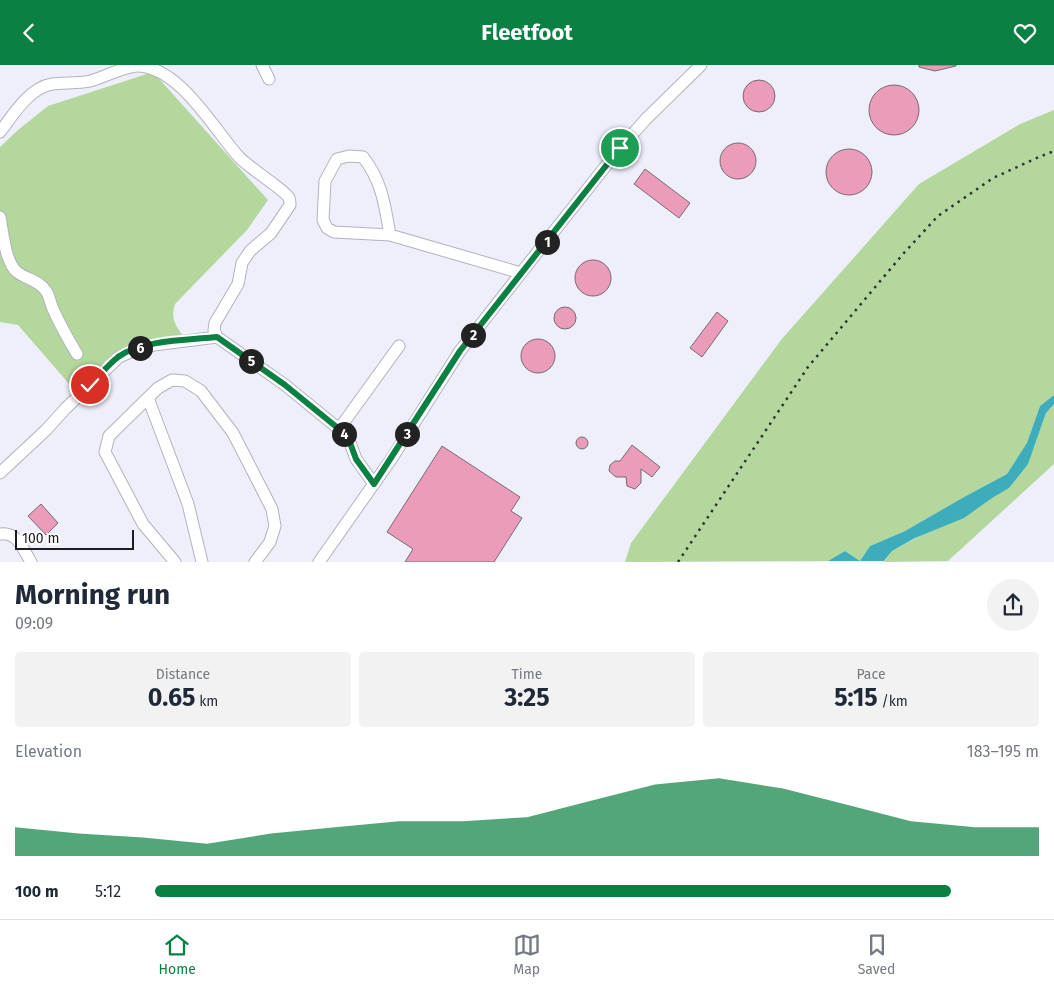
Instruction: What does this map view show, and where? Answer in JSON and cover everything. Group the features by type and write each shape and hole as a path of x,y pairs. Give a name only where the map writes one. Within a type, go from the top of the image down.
{"street":[{"path":"0,132 28,99 46,85 89,81 136,65 163,67 190,93 240,158 255,172 286,193 290,201 290,205 271,233 250,251 242,263 238,284 215,323 214,330 217,337 280,381 339,429 349,440 356,459 374,484"},
{"path":"262,65 269,79"},
{"path":"319,561 374,484 460,351 620,148 646,119 701,65"},
{"path":"390,235 382,193 373,170 363,157 349,156 337,159 325,181 323,219 327,228 334,232 390,235 521,273"},
{"path":"0,217 6,248 14,268 17,272 43,287 47,292 58,321 77,354"},
{"path":"0,473 119,357 137,349 154,345 217,337"},
{"path":"339,429 399,347"},
{"path":"175,561 143,524 105,452 109,436 158,388 172,380 185,381 201,391 233,433 272,509 275,526 270,542 255,561"},
{"path":"148,398 188,504 202,561"},
{"path":"0,534 8,533 14,536 31,561"}],"green space":[{"path":"153,72 268,200 247,230 175,304 173,314 176,326 184,338 117,353 77,393 18,325 0,322 0,147 48,106"},
{"path":"1054,110 1054,395 1040,406 1027,444 1007,474 905,531 870,546 860,561 845,551 828,561 625,562 631,543 781,340 919,184 1020,124"},
{"path":"1054,404 1054,464 948,561 884,562 892,551 1009,488 1034,447 1046,413"}],"water":[{"path":"1054,395 1054,404 1046,413 1028,464 1009,488 964,518 915,538 892,551 884,561 860,561 870,546 905,531 1007,474 1027,443 1040,406"},
{"path":"845,551 860,561 828,561"}],"building":[{"path":"919,65 956,66 935,71 919,67"},
{"path":"759,80 765,81 770,85 774,90 774,102 770,107 765,111 759,112 753,111 748,107 744,102 743,96 744,90 748,85 753,81"},
{"path":"894,85 908,89 915,96 919,110 915,124 908,131 894,135 880,131 873,124 869,110 873,96 880,89"},
{"path":"738,143 751,148 756,161 751,174 738,179 725,174 720,161 725,148"},
{"path":"854,149 866,155 871,163 871,181 866,189 858,194 844,195 832,189 827,181 826,167 832,155 840,150"},
{"path":"645,169 690,203 679,218 634,184"},
{"path":"593,260 600,261 606,265 610,271 610,285 606,291 600,295 593,296 586,295 580,291 576,285 575,278 576,271 580,265 586,261"},
{"path":"565,307 573,310 576,318 573,326 565,329 557,326 554,318 557,310"},
{"path":"717,312 728,321 702,357 690,348"},
{"path":"538,339 550,344 555,356 550,368 538,373 526,368 521,356 526,344"},
{"path":"580,437 584,437 588,443 584,449 580,449 576,445 576,441"},
{"path":"632,445 660,467 652,477 641,469 641,483 635,489 627,486 626,477 616,477 609,471 610,465 615,461 620,461"},
{"path":"442,446 520,497 511,511 522,518 494,562 405,562 413,549 387,532"},
{"path":"41,504 58,523 46,535 28,516"}],"railway":[{"path":"678,562 808,367 903,254 938,216 993,178 1054,151"}],"route":[{"path":"90,385 119,357 137,349 217,337 268,372 339,429 349,440 356,459 374,484 460,351 620,148"}]}
